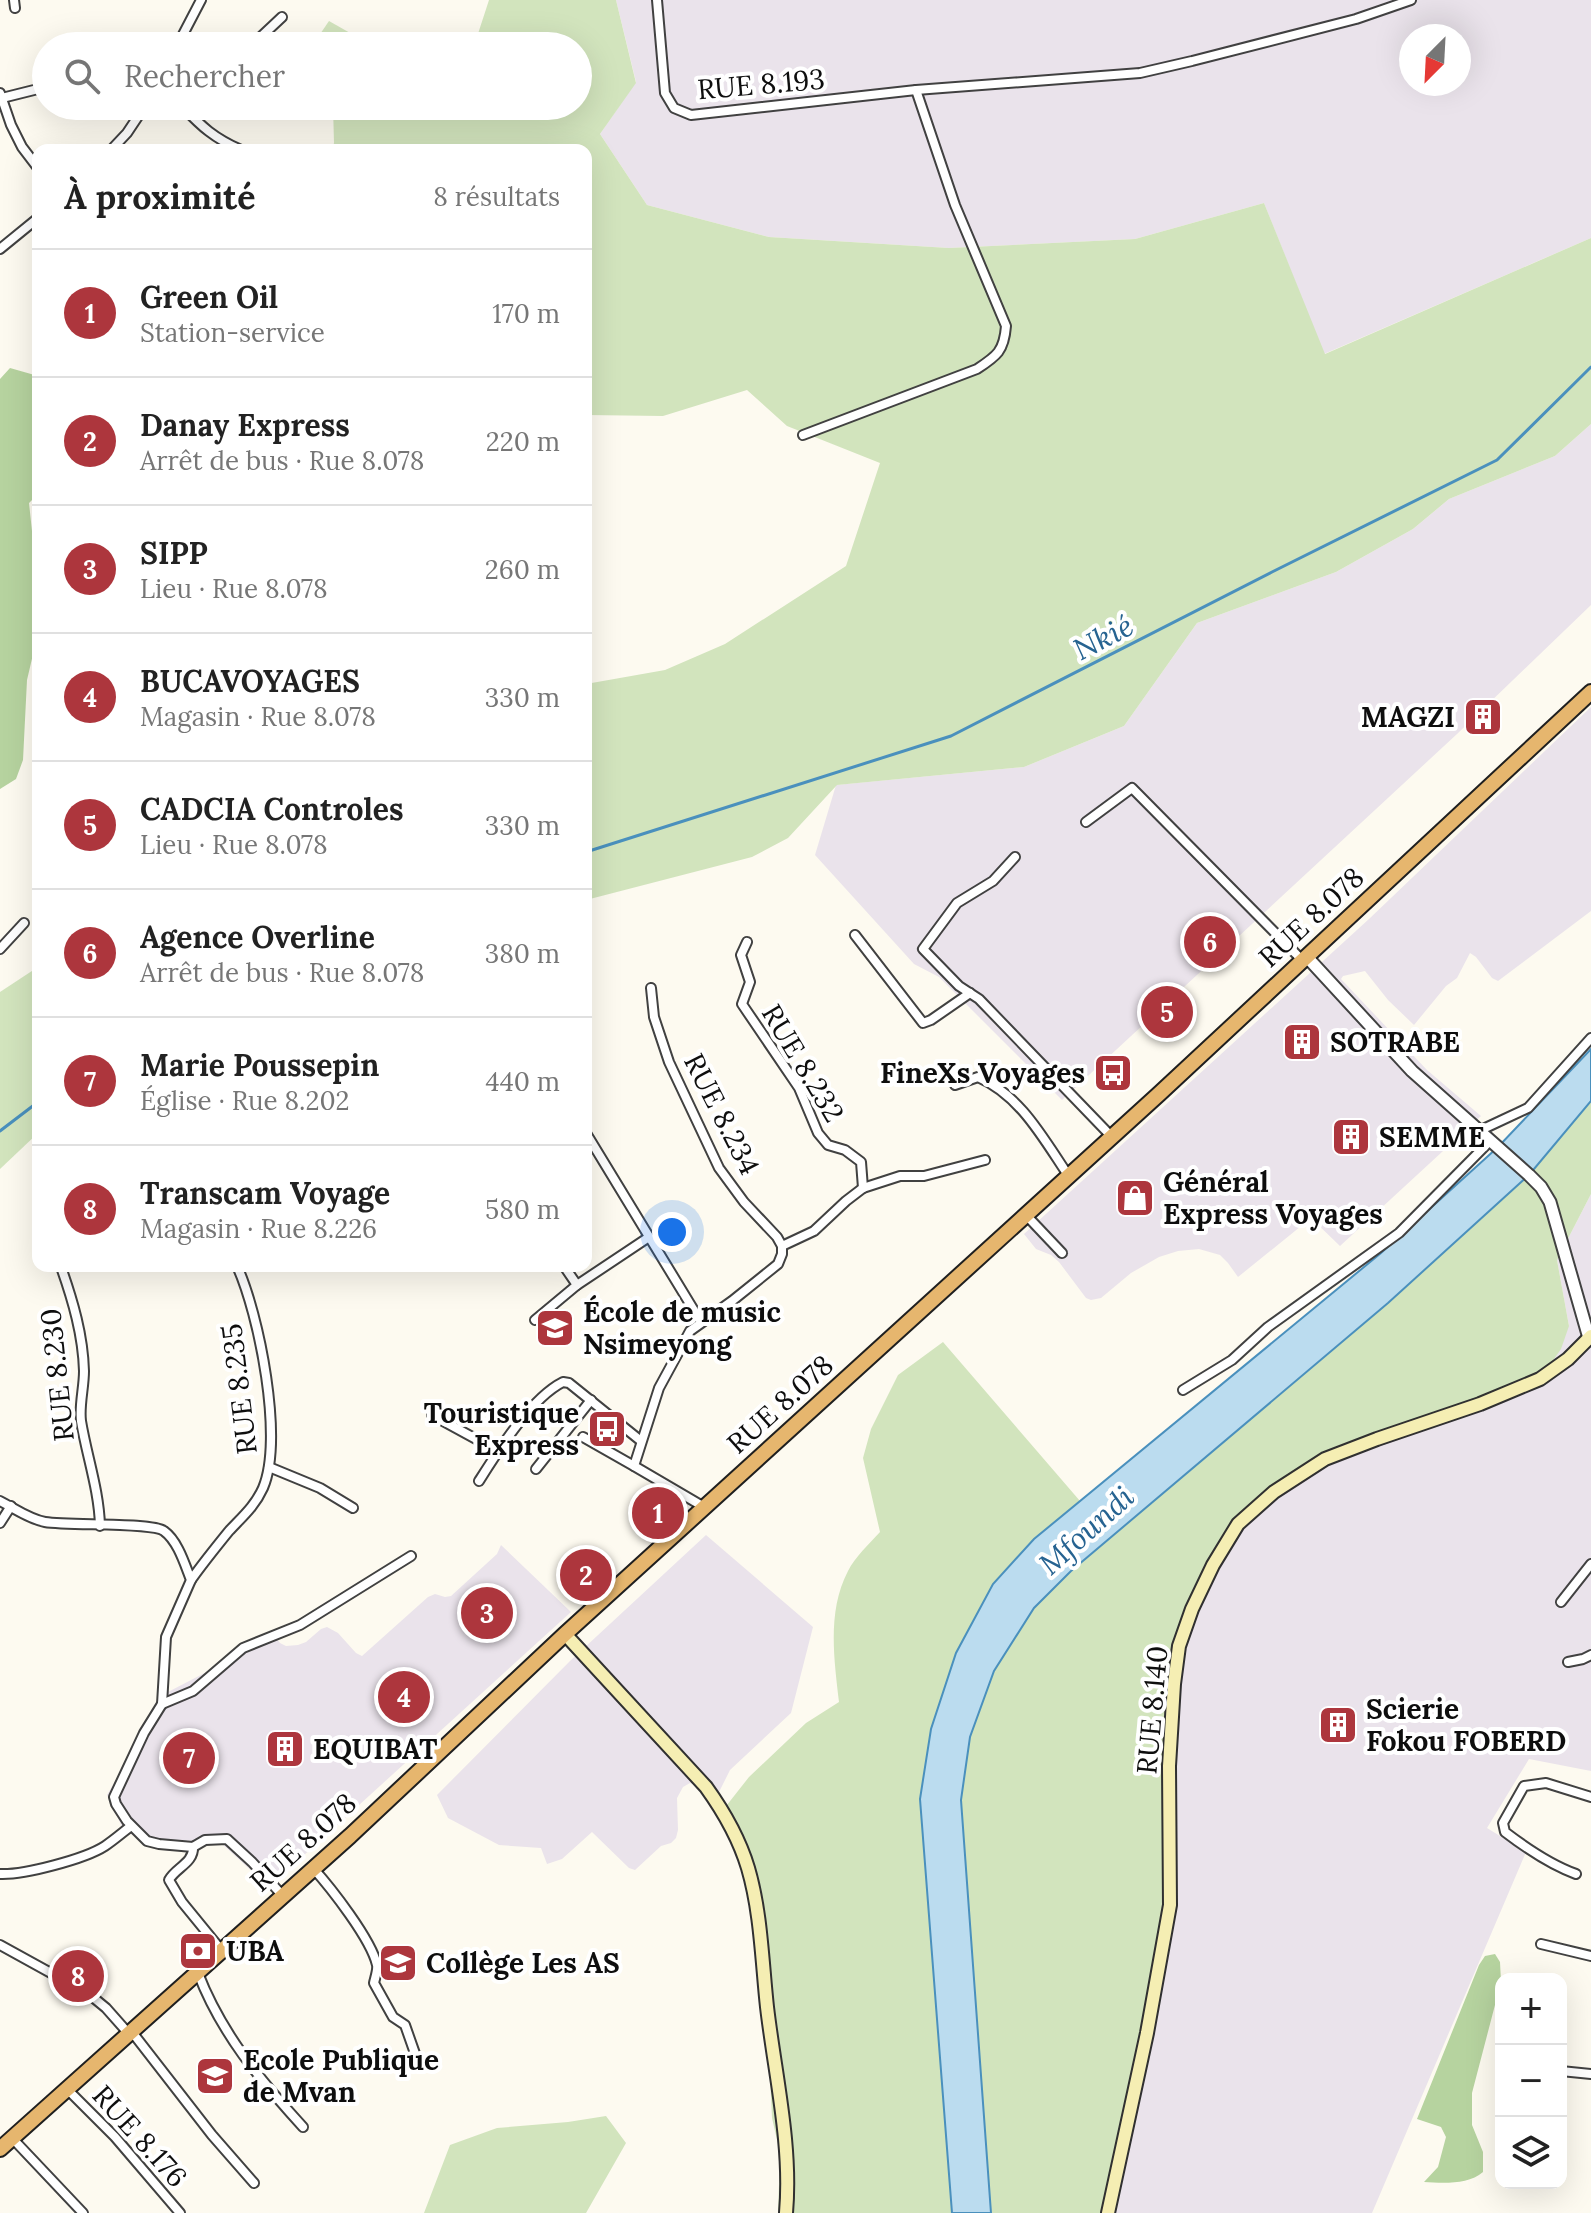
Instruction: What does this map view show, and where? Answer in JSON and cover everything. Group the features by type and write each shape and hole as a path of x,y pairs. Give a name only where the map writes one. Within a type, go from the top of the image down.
{"highway":[{"name":"RUE 8.078","path":"0,2149 283,1896 565,1634 1305,959 1591,692"}],"main road":[{"name":"RUE 8.140","path":"1108,2213 1147,2033 1170,1905 1169,1754 1179,1646 1213,1565 1238,1524 1274,1492 1325,1459 1480,1404 1540,1379 1568,1359 1590,1337"},
{"path":"565,1634 706,1787 734,1831 748,1869 757,1920 785,2142 786,2213"}],"street":[{"path":"184,32 201,0"},
{"name":"RUE 8.193","path":"657,0 665,93 674,108 691,115 916,90 1140,73 1356,19 1411,0"},
{"path":"266,32 282,17"},
{"path":"32,89 1,95 11,125 32,160"},
{"path":"803,435 977,369 995,357 1005,344 1006,326 955,205 916,90"},
{"path":"117,144 136,120"},
{"path":"195,120 227,144"},
{"path":"0,249 32,226"},
{"path":"1086,822 1132,788 1305,959 1412,1071 1541,1187 1550,1202 1590,1337"},
{"path":"1015,857 993,881 957,903 923,949 959,986 979,999 1111,1136"},
{"path":"0,949 24,923"},
{"path":"855,935 923,1023 970,993"},
{"name":"RUE 8.232","path":"747,942 741,955 750,982 742,1004 799,1088 818,1133 828,1145 845,1150 861,1162 863,1188"},
{"name":"RUE 8.234","path":"651,988 654,1017 669,1062 719,1168 782,1246"},
{"path":"1481,1130 1528,1108 1591,1038"},
{"path":"955,1085 978,1077 1000,1088 1023,1111 1068,1175"},
{"path":"592,1143 701,1322"},
{"path":"1183,1390 1232,1360 1268,1327 1399,1233 1494,1144"},
{"path":"634,1466 659,1388 690,1331 778,1264 782,1246 814,1231 863,1188 900,1176 924,1176 985,1160"},
{"path":"1026,1215 1062,1253"},
{"path":"535,1320 577,1285 649,1237"},
{"name":"RUE 8.230","path":"63,1272 79,1330 84,1376 81,1417 96,1483 100,1526"},
{"name":"RUE 8.235","path":"162,1704 166,1637 191,1580 252,1507 269,1467 271,1432 261,1346 247,1287 240,1272"},
{"path":"568,1272 577,1285"},
{"path":"479,1481 498,1451 534,1406 563,1382 569,1383 641,1441"},
{"path":"536,1469 591,1400"},
{"path":"432,1415 498,1451"},
{"path":"583,1437 704,1507"},
{"path":"269,1467 320,1488 353,1508"},
{"path":"0,1501 41,1521 161,1529 179,1551 191,1580"},
{"path":"0,1523 11,1506"},
{"path":"283,1896 227,1839 205,1840 193,1847 147,1841 131,1826 116,1804 115,1791 162,1704 193,1691 243,1648 300,1625 411,1556"},
{"path":"1561,1602 1591,1564"},
{"path":"1568,1662 1591,1655"},
{"path":"1576,1874 1561,1869 1517,1841 1505,1832 1503,1823 1524,1786 1546,1783 1591,1797"},
{"path":"0,1874 31,1872 90,1853 107,1845 131,1826"},
{"path":"193,1847 191,1859 169,1880 182,1902 222,1951"},
{"path":"313,1868 333,1891 367,1944 378,1966 374,1983 393,2017 405,2025 418,2062"},
{"path":"1541,1944 1591,1956"},
{"path":"0,1945 89,1994 106,2008 131,2033 254,2183"},
{"path":"198,1973 230,2038 251,2069 303,2127"},
{"path":"1567,2072 1591,2074"},
{"name":"RUE 8.176","path":"68,2090 115,2137 180,2213"},
{"path":"13,2139 83,2213"}],"shaded area":[{"path":"616,0 1591,0 1591,238 1324,354 1264,203 1135,239 949,248 769,237 647,205 600,134 636,82"},
{"path":"1591,424 1591,605 1457,734 1062,1100 939,977 914,964 815,855 836,785 1024,767 1124,726 1197,623 1336,572 1413,529 1449,499 1555,456"},
{"path":"1591,707 1591,911 1498,981 1470,953 1457,978 1446,986 1414,1025 1388,1000 1365,971 1341,979 1427,1070 1481,1116 1340,1246 1311,1218 1238,1277 1220,1255 1199,1249 1178,1251 1159,1257 1131,1273 1101,1298 1086,1298 1059,1262 1036,1249 1024,1234 1369,919"},
{"path":"1591,1194 1591,1771 1529,1759 1487,1828 1526,1852 1372,2213 1108,2213 1179,1646 1238,1524 1274,1492 1569,1326 1557,1260"},
{"path":"706,1535 813,1627 791,1713 730,1770 719,1792 690,1783 683,1787 677,1798 676,1838 661,1846 635,1870 629,1868 592,1832 562,1859 547,1864 541,1848 499,1845 448,1818 437,1795 570,1661"},
{"path":"501,1545 571,1612 269,1887 221,1843 168,1851 145,1843 123,1829 107,1795 168,1692 218,1666 265,1635 286,1646 298,1645 327,1627 362,1656 428,1597 435,1594 451,1596 497,1554"}],"green space":[{"path":"489,0 616,0 636,83 600,134 647,205 769,237 949,248 1135,239 1264,203 1325,354 1591,238 1591,424 1555,456 1449,499 1413,529 1336,572 1197,623 1124,726 1024,767 837,785 788,838 752,857 592,898 592,683 665,670 725,644 846,566 880,463 787,426 747,390 663,416 592,415 592,144 334,144 333,120 592,120 592,32 479,32"},
{"path":"329,21 348,32 322,32"},
{"path":"10,368 32,374 32,500 29,503 32,531 32,659 27,680 23,760 16,779 0,789 0,379"},
{"path":"32,971 32,1139 0,1169 0,992"},
{"path":"1591,1101 1591,1194 1557,1260 1569,1326 1561,1349 1540,1379 1325,1459 1238,1524 1179,1646 1170,1905 1108,2213 991,2213 961,1800 970,1737 994,1671 1034,1608 1071,1571 1388,1303 1529,1175"},
{"path":"943,1342 1080,1501 1034,1539 956,1653 931,1729 920,1799 952,2213 778,2213 780,2153 772,2118 767,2009 748,1869 723,1810 749,1777 806,1723 839,1702 834,1635 837,1602 851,1566 880,1532 863,1458 871,1429 898,1375"},
{"path":"1495,1954 1500,1962 1501,1973 1495,1973 1495,2005 1472,2093 1472,2125 1483,2152 1483,2172 1463,2181 1424,2182 1438,2167 1446,2137 1441,2127 1417,2119 1485,1956"},
{"path":"606,2116 626,2143 586,2213 424,2213 450,2145 497,2128"}],"water":[{"name":"Mfoundi","path":"1591,1049 1591,1101 1529,1175 1388,1303 1071,1571 1034,1608 994,1671 970,1737 961,1800 991,2213 952,2213 920,1799 931,1729 956,1653 993,1584 1034,1539 1381,1253 1498,1147"}],"waterway":[{"name":"Nkié","path":"592,850 951,736 1497,460 1591,367"},
{"name":"Nkié","path":"0,1131 32,1107"}],"place":[{"name":"MAGZI","path":"1483,717"},
{"name":"Agence Overline","path":"1210,942"},
{"name":"CADCIA Controles","path":"1167,1012"},
{"name":"SOTRABE","path":"1302,1042"},
{"name":"FineXs Voyages","path":"1113,1073"},
{"name":"SEMME","path":"1351,1137"},
{"name":"Général Express Voyages","path":"1135,1198"},
{"name":"École de music Nsimeyong","path":"555,1328"},
{"name":"Touristique Express","path":"607,1429"},
{"name":"Green Oil","path":"658,1513"},
{"name":"Danay Express","path":"586,1575"},
{"name":"SIPP","path":"487,1613"},
{"name":"BUCAVOYAGES","path":"404,1697"},
{"name":"Scierie Fokou FOBERD","path":"1338,1725"},
{"name":"EQUIBAT","path":"285,1749"},
{"name":"Marie Poussepin","path":"189,1758"},
{"name":"UBA","path":"198,1951"},
{"name":"Collège Les AS","path":"398,1963"},
{"name":"Transcam Voyage","path":"78,1976"},
{"name":"Ecole Publique de Mvan","path":"215,2076"}]}
